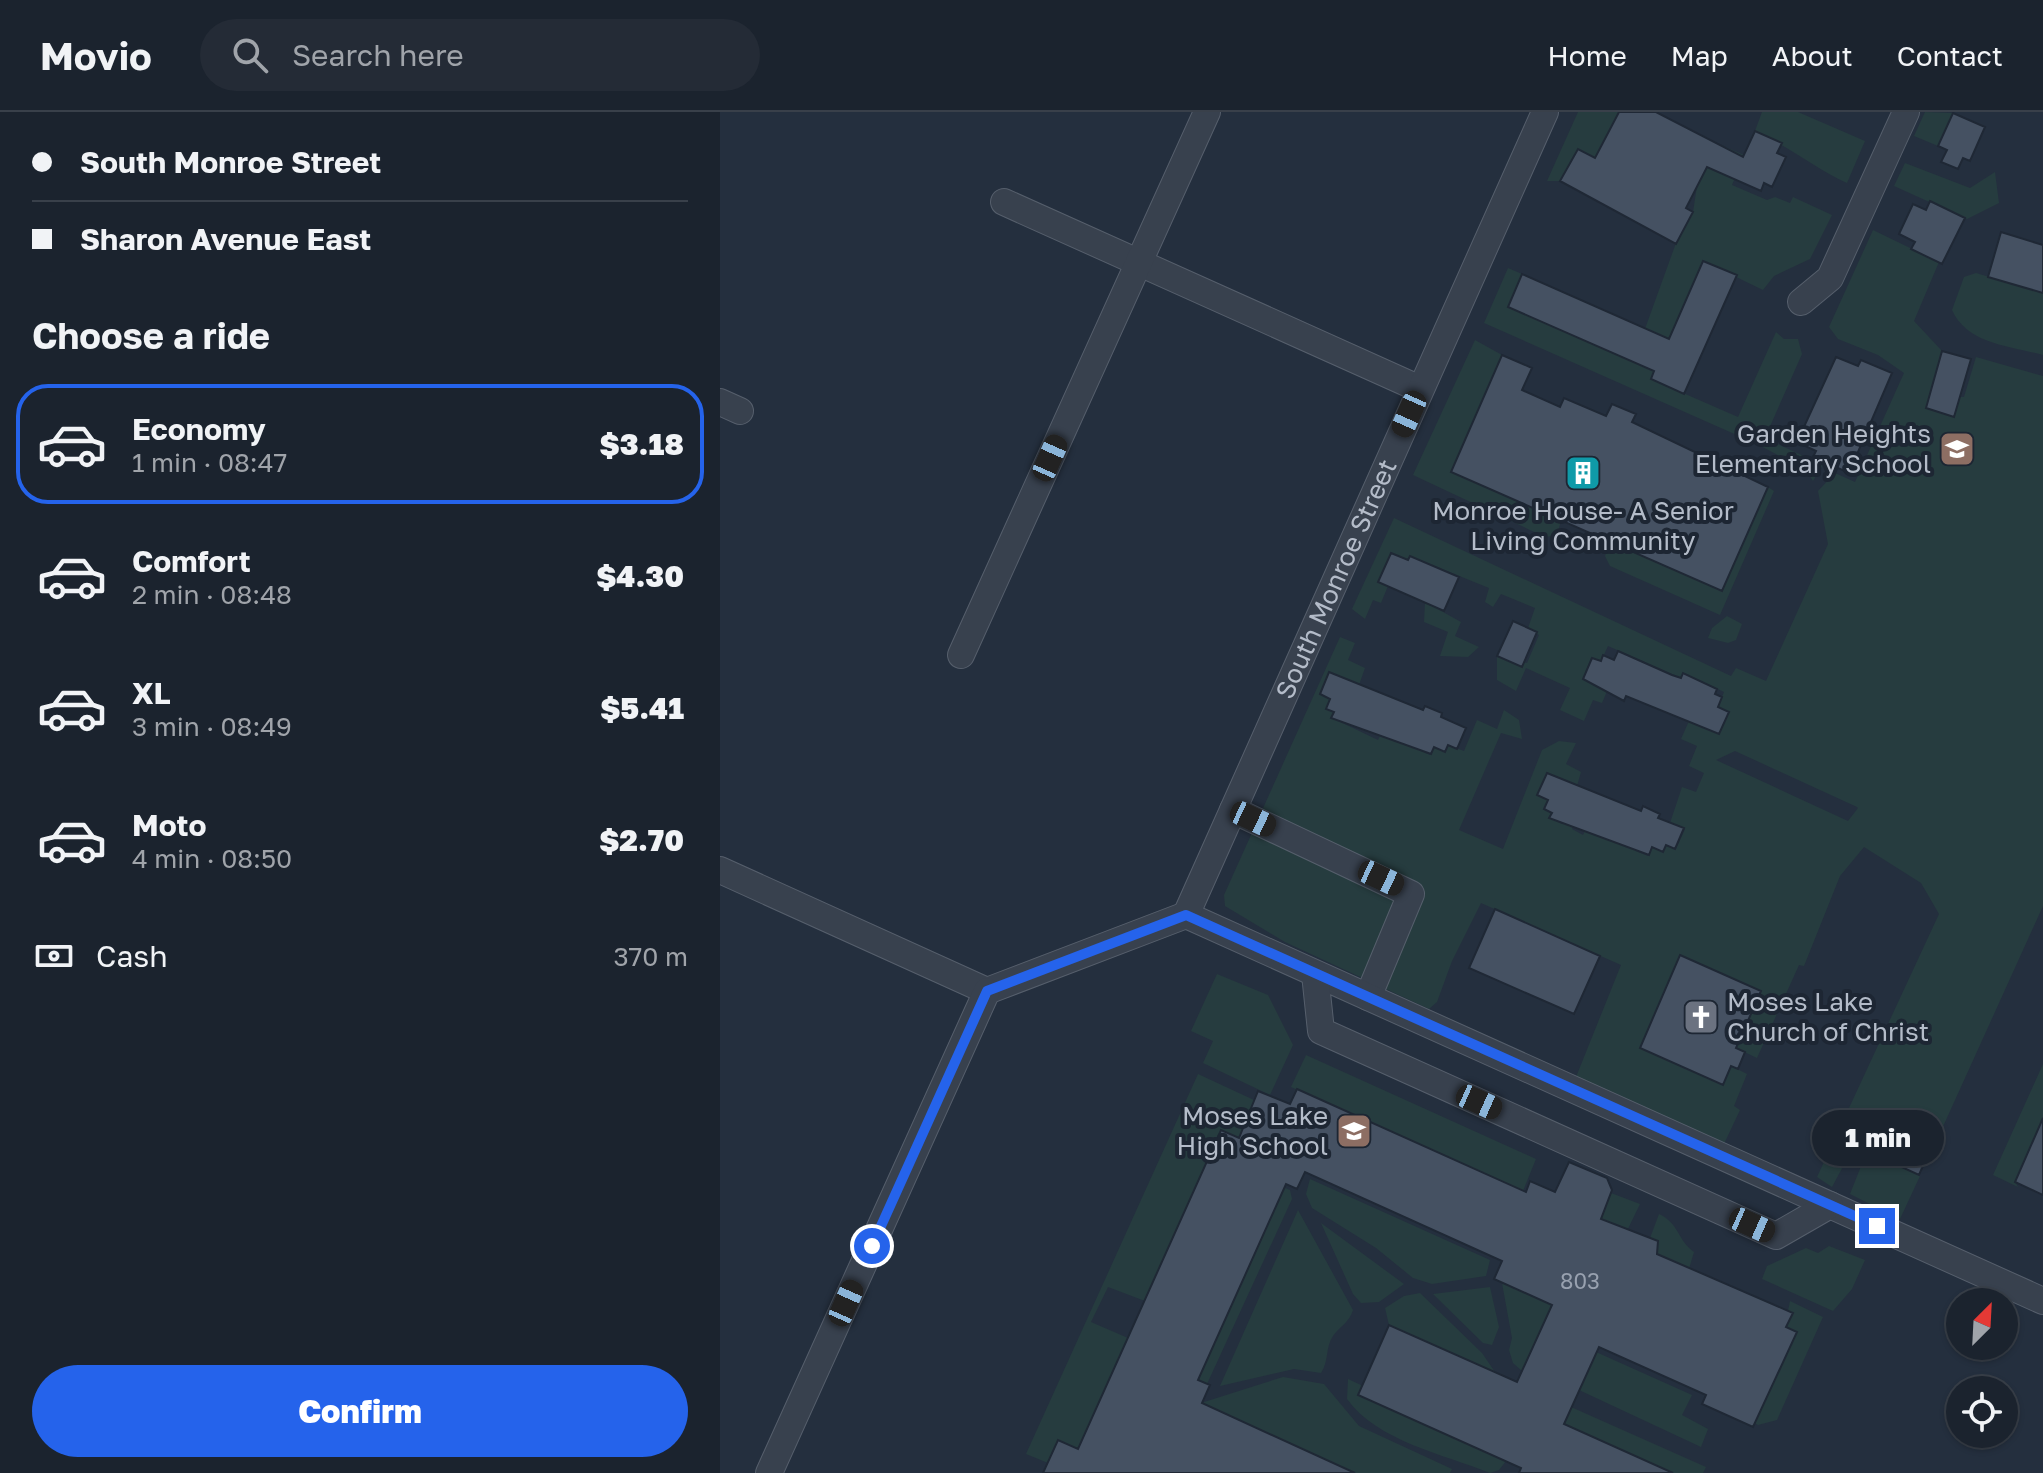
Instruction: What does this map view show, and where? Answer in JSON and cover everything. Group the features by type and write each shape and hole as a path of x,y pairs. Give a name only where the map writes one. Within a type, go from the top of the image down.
{"street":[{"path":"961,655 1207,112"},
{"name":"South Monroe Street","path":"1186,915 1545,112"},
{"path":"1801,302 1830,278 1906,112"},
{"path":"1004,202 1420,389"},
{"path":"1233,810 1411,894 1368,997"},
{"path":"720,870 987,991"},
{"path":"769,1473 987,991 1186,915 2043,1301"},
{"path":"1315,974 1321,1031 1776,1236 1830,1205"}],"green space":[{"path":"1578,112 1619,112 1603,163 1578,149 1561,181 1547,181"},
{"path":"1762,112 1798,112 1865,141 1847,183 1755,131"},
{"path":"1925,112 1953,113 1938,146 1914,136"},
{"path":"1719,144 1744,155 1732,185 1767,200 1775,197 1790,203 1793,197 1832,215 1810,259 1774,276 1763,290 1703,261 1651,379 1738,417 1776,332 1784,339 1798,339 1802,354 1768,431 1760,436 1823,465 1813,481 1806,470 1757,444 1484,323 1508,268 1522,274 1508,307 1633,362 1676,243 1693,212 1697,186"},
{"path":"1905,163 1970,188 1995,172 1999,203 1967,219 1894,186"},
{"path":"1873,230 1939,262 1914,321 1942,351 1926,408 1954,416 1960,397 1964,397 1976,357 2043,376 2043,906 1936,1142 1866,1110 1851,1144 1854,1146 1832,1187 1817,1177 1939,914 1921,883 1864,847 1840,876 1804,966 1799,965 1757,1058 1736,1048 1761,991 1680,956 1640,1048 1723,1084 1731,1066 1747,1074 1734,1106 1740,1110 1724,1144 1576,1077 1621,965 1481,903 1452,961 1437,1002 1429,1009 1285,942 1225,906 1224,895 1340,637 1355,643 1348,660 1365,668 1359,685 1330,672 1320,694 1330,699 1327,709 1334,712 1332,718 1378,740 1380,736 1386,738 1390,730 1408,745 1430,755 1435,747 1445,751 1448,745 1464,751 1477,720 1497,729 1504,710 1519,720 1522,739 1501,733 1459,830 1503,849 1542,750 1559,741 1576,743 1566,764 1581,772 1577,786 1547,773 1548,800 1544,809 1552,813 1550,818 1562,824 1566,817 1575,821 1572,829 1583,835 1586,829 1639,844 1636,851 1648,856 1652,847 1663,852 1666,845 1676,849 1685,829 1670,823 1682,787 1696,792 1704,773 1689,766 1697,746 1681,739 1689,721 1719,734 1729,712 1718,707 1724,692 1684,673 1681,678 1608,646 1601,661 1591,658 1583,678 1608,689 1602,703 1593,700 1584,721 1560,710 1570,688 1526,668 1516,691 1497,680 1497,656 1527,663 1539,635 1528,628 1535,608 1501,594 1493,607 1485,602 1489,588 1410,556 1408,560 1391,553 1388,586 1381,603 1373,600 1365,619 1352,609 1394,518 1731,676 1736,668 1766,681 1828,544 1818,491 1835,473 1855,482 1904,373 1878,355 1838,339 1829,327","holes":["1735,751 1858,808 1848,821 1716,760"]},
{"path":"1976,273 2043,293 2043,355 1991,342 1968,330 1959,321 1952,310 1964,277"},
{"path":"1475,340 1502,355 1451,472 1561,521 1557,535 1545,537 1413,475"},
{"path":"1768,487 1774,491 1720,615 1610,566 1605,556 1610,542 1722,591"},
{"path":"1425,602 1461,622 1455,636 1479,647 1468,657 1440,656 1448,632 1424,622"},
{"path":"1727,616 1742,624 1736,640 1728,643 1708,638 1712,628"},
{"path":"1217,974 1268,995 1293,1045 1270,1095 1203,1063 1213,1041 1191,1031"},
{"path":"1306,1055 1536,1159 1523,1191 1291,1087"},
{"path":"2043,1064 2043,1118 2015,1182 2018,1187 1993,1175"},
{"path":"1198,1074 1254,1100 1251,1108 1264,1115 1145,1301 1108,1287 1091,1322 1128,1338 1078,1449 1058,1440 1048,1463 1026,1454"},
{"path":"1867,1151 1920,1176 1900,1219 1850,1194"},
{"path":"1310,1179 1490,1260 1486,1276 1432,1284 1413,1278 1376,1248 1312,1208 1306,1194"},
{"path":"1285,1188 1290,1190 1292,1199 1207,1384 1198,1380"},
{"path":"1611,1193 1640,1204 1624,1237 1599,1226"},
{"path":"1298,1210 1353,1310 1331,1341 1321,1373 1294,1369 1220,1386"},
{"path":"1659,1214 1671,1222 1694,1252 1688,1272 1657,1254 1658,1242 1650,1238"},
{"path":"1321,1223 1404,1284 1379,1302 1361,1303 1353,1294"},
{"path":"1829,1246 1865,1260 1852,1289 1833,1311 1762,1279 1767,1266 1806,1248 1818,1253"},
{"path":"1502,1283 1552,1305 1522,1371 1513,1363 1509,1350 1512,1338"},
{"path":"1490,1287 1499,1327 1492,1345 1483,1343 1433,1294"},
{"path":"1420,1293 1482,1353 1495,1372 1389,1325 1385,1308 1404,1296"},
{"path":"1790,1301 1823,1317 1777,1420 1758,1425 1755,1423 1797,1332 1786,1327 1792,1314 1788,1311"},
{"path":"1596,1352 1692,1395 1682,1415 1708,1429 1701,1447 1579,1390"},
{"path":"1283,1377 1324,1384 1359,1426 1452,1469 1450,1473 1355,1473 1201,1403"},
{"path":"1348,1379 1506,1461 1499,1470 1490,1473 1393,1436 1375,1426 1347,1399"},
{"path":"1571,1407 1706,1467 1703,1473 1673,1473 1564,1424"}],"building":[{"path":"1619,112 1656,112 1743,157 1755,131 1782,143 1777,153 1786,157 1772,187 1764,183 1761,191 1707,167 1686,208 1693,212 1676,244 1560,181 1578,149 1595,158"},
{"path":"1953,113 1985,127 1970,161 1963,158 1958,169 1941,162 1947,150 1938,146"},
{"path":"1930,201 1965,218 1942,264 1911,249 1915,242 1899,234 1913,204 1926,210"},
{"path":"2001,232 2043,245 2043,293 1988,277"},
{"path":"1703,261 1737,275 1684,394 1651,379 1654,371 1508,307 1522,274 1669,339"},
{"path":"1942,351 1971,359 1954,417 1926,408"},
{"name":"Monroe House- A Senior Living Community","path":"1502,355 1532,368 1522,390 1560,407 1564,398 1606,416 1612,404 1636,414 1632,422 1768,487 1722,591 1451,472"},
{"path":"1836,357 1858,366 1861,360 1892,373 1849,473 1813,457 1816,451 1797,442"},
{"path":"1391,553 1408,560 1410,556 1459,577 1444,611 1378,582"},
{"path":"1513,621 1537,632 1522,667 1497,656"},
{"path":"1618,651 1672,675 1681,678 1683,673 1717,689 1715,694 1722,697 1718,707 1729,712 1719,734 1626,696 1624,701 1583,679 1592,658 1601,661 1603,655 1614,660"},
{"path":"1329,672 1423,710 1425,706 1442,713 1441,717 1466,728 1457,749 1448,745 1445,752 1434,747 1431,754 1331,718 1334,712 1326,709 1330,699 1320,694"},
{"path":"1547,773 1641,811 1643,806 1660,814 1658,818 1684,828 1675,849 1666,845 1663,852 1652,847 1649,855 1549,818 1552,813 1544,809 1548,800 1537,795"},
{"path":"1495,909 1600,956 1574,1014 1469,968"},
{"name":"Moses Lake Church of Christ","path":"1680,955 1761,991 1736,1048 1745,1052 1738,1069 1731,1066 1723,1085 1640,1048"},
{"path":"1297,1089 1526,1192 1530,1181 1555,1192 1569,1162 1607,1178 1612,1190 1601,1219 1658,1241 1657,1254 1793,1313 1786,1327 1797,1332 1753,1427 1702,1404 1706,1395 1599,1347 1564,1424 1673,1473 1519,1473 1521,1468 1358,1395 1389,1325 1517,1382 1552,1305 1494,1279 1502,1261 1305,1172 1297,1189 1286,1184 1198,1380 1210,1385 1202,1403 1355,1473 1043,1473 1058,1440 1078,1449 1221,1130 1239,1138 1258,1091 1290,1104"},
{"path":"1866,1110 1934,1140 1919,1175 1851,1144"},
{"path":"2043,1118 2043,1195 2015,1182"}],"place":[{"name":"Garden Heights Elementary School","path":"1957,449"},
{"name":"Monroe House- A Senior Living Community","path":"1583,473"},
{"name":"Moses Lake Church of Christ","path":"1701,1017"},
{"name":"Moses Lake High School","path":"1354,1131"}],"route":[{"path":"872,1246 987,991 1186,915 1877,1226"}]}
